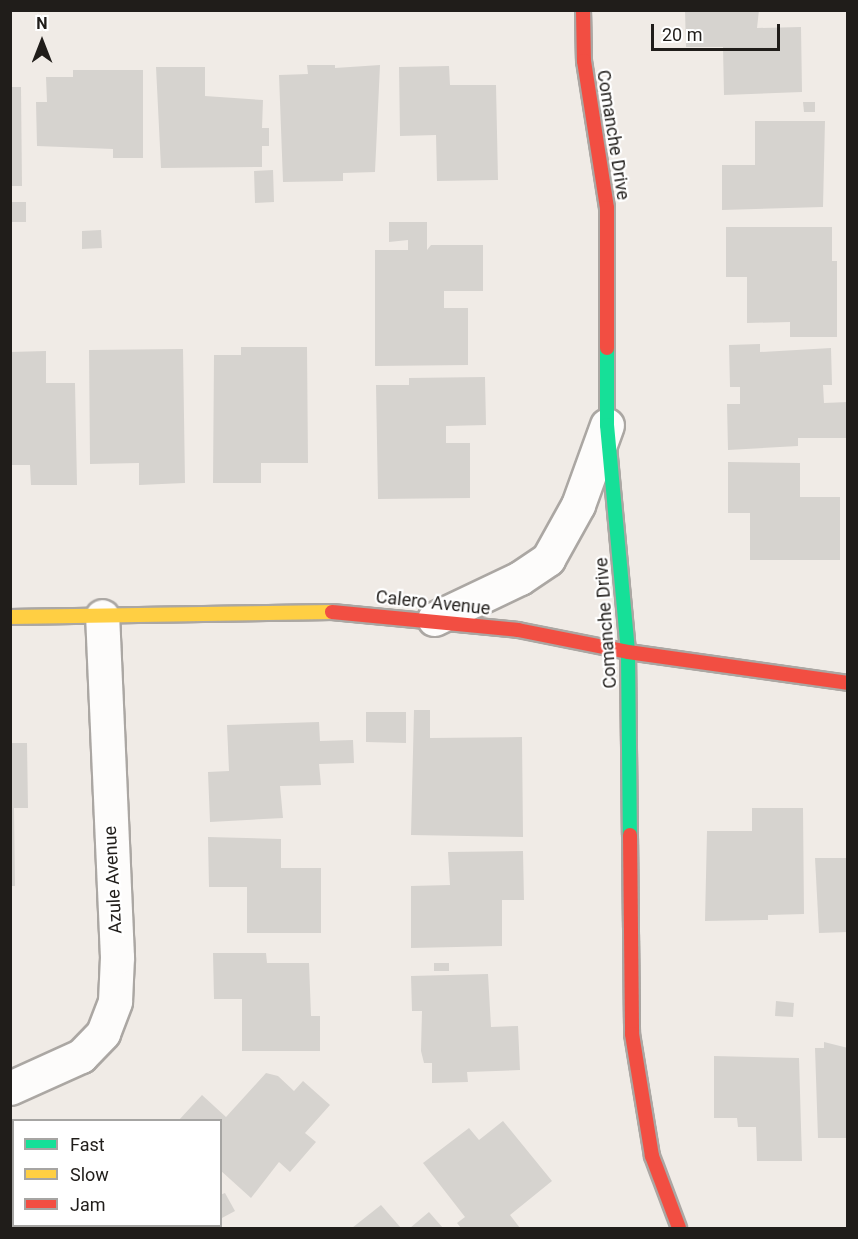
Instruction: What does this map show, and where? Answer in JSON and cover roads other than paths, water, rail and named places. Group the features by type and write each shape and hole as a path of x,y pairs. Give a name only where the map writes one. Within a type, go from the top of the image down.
{"street":[{"name":"Comanche Drive","path":"583,10 584,61 607,208 607,425 628,652 632,1034 652,1156 679,1228"},
{"path":"434,619 520,578 548,559 578,505 607,425"},
{"name":"Calero Avenue","path":"10,617 293,610 434,619 518,630 628,652 848,683"},
{"name":"Azule Avenue","path":"10,1088 81,1056 103,1034 115,1001 117,957 102,616"}]}
